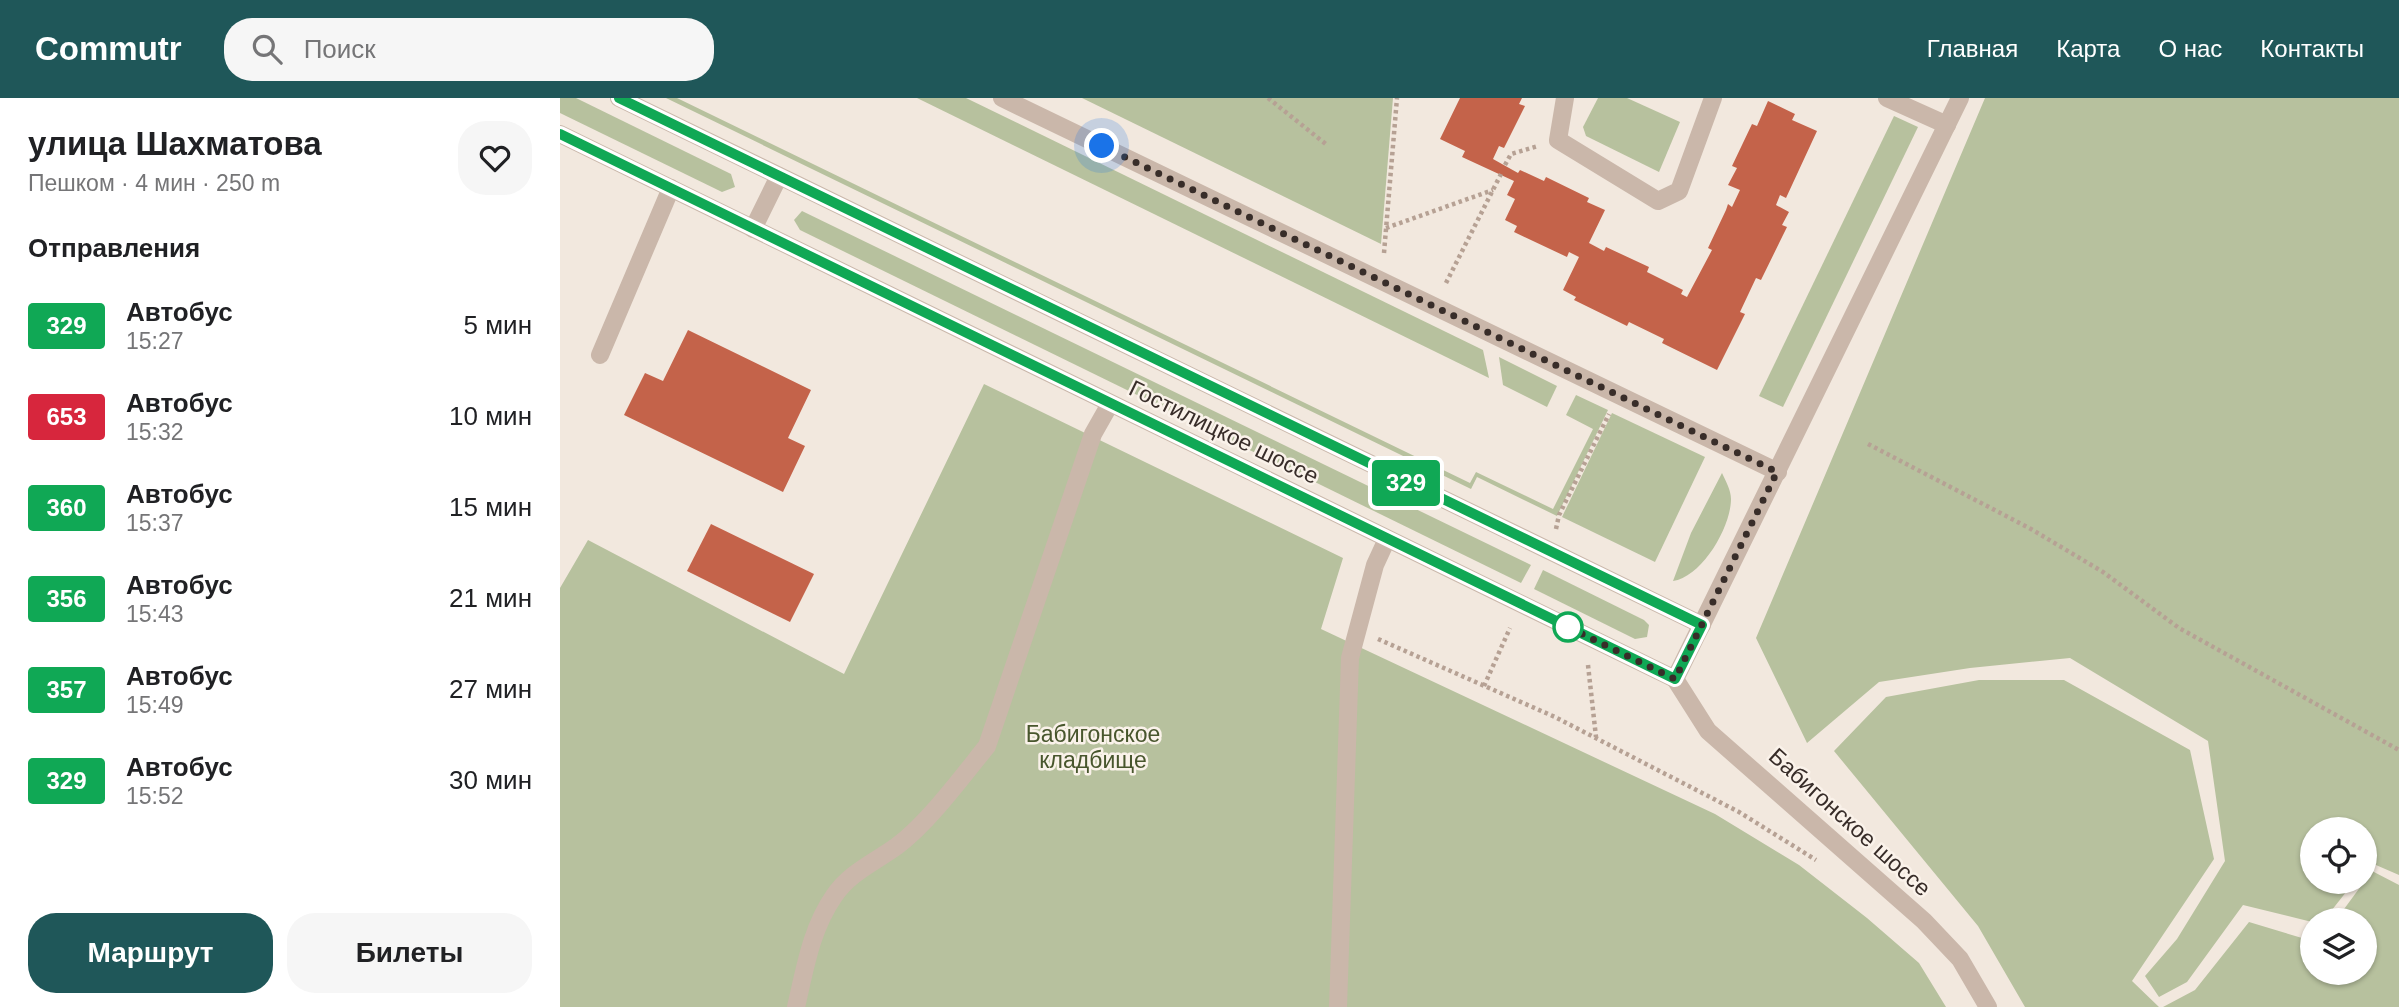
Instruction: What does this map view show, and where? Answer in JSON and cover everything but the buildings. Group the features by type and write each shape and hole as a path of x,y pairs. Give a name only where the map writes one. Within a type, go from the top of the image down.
{"street":[{"name":"Гостилицкое шоссе","path":"618,98 1702,625"},
{"path":"1002,98 1777,472"},
{"path":"1565,98 1558,140 1658,201 1679,191 1713,98"},
{"path":"1887,98 1947,125"},
{"path":"1675,679 1960,98"},
{"name":"Гостилицкое шоссе","path":"560,134 1675,679"},
{"path":"753,229 779,176"},
{"path":"600,355 671,188"},
{"path":"796,1007 814,933 835,894 869,862 897,846 955,786 987,746 1093,434 1110,404"},
{"path":"1338,1007 1350,658 1375,565 1387,539"},
{"name":"Бабигонское шоссе","path":"1675,679 1708,731 1924,921 1960,959 1988,1007"}],"path":[{"path":"1268,98 1327,145"},
{"path":"1384,253 1397,98"},
{"path":"1505,165 1511,153 1558,140"},
{"path":"1446,283 1501,174"},
{"path":"1386,228 1493,190"},
{"path":"1559,515 1612,407"},
{"path":"1868,444 2031,529 2103,572 2179,628 2399,750"},
{"path":"1484,686 1510,628"},
{"path":"1357,630 1596,738 1739,812 1824,866"},
{"path":"1588,665 1596,738"}],"green space":[{"path":"560,98 576,98 731,174 735,187 722,192 560,113"},
{"path":"666,98 677,98 1470,483 1476,472 1553,509 1593,429 1566,415 1576,395 1608,410 1557,516 1477,477 1471,489"},
{"path":"917,98 966,98 1483,350 1489,378"},
{"path":"1082,98 1393,98 1381,244"},
{"path":"1598,98 1627,98 1680,122 1659,172 1586,136 1583,127"},
{"path":"1985,98 2399,98 2399,875 2377,865 2377,817 2300,817 2300,894 2345,894 2333,908 2300,908 2300,919 2243,905 2187,982 2159,997 2145,976 2177,939 2225,861 2208,741 2070,658 1970,668 1879,682 1807,743 1756,638"},
{"path":"1894,116 1918,127 1783,407 1759,396"},
{"path":"802,211 1531,565 1521,583 800,230 794,220"},
{"path":"1499,357 1557,386 1547,407 1503,385"},
{"name":"Бабигонское кладбище","path":"984,384 1343,558 1321,629 1715,814 1799,865 1867,918 1919,963 1946,1007 560,1007 560,588 588,540 844,674"},
{"path":"1612,413 1705,457 1655,562 1562,517"},
{"path":"1722,473 1731,499 1726,523 1704,561 1684,577 1673,581 1691,533"},
{"path":"1543,570 1644,620 1649,625 1647,637 1635,639 1534,589"},
{"path":"1979,680 2064,680 2190,750 2214,859 2132,981 2159,1007 2025,1007 1978,926 1834,751 1886,697"},
{"path":"2377,874 2399,885 2399,1007 2163,1007 2195,990 2249,922 2300,937 2300,985 2377,985 2377,908 2345,908 2355,894 2377,894"}],"bus line":[{"name":"329","path":"560,134 1675,679 1702,625 619,98"}],"route":[{"path":"1102,146 1777,472 1675,679 1566,626 1568,627"}]}
